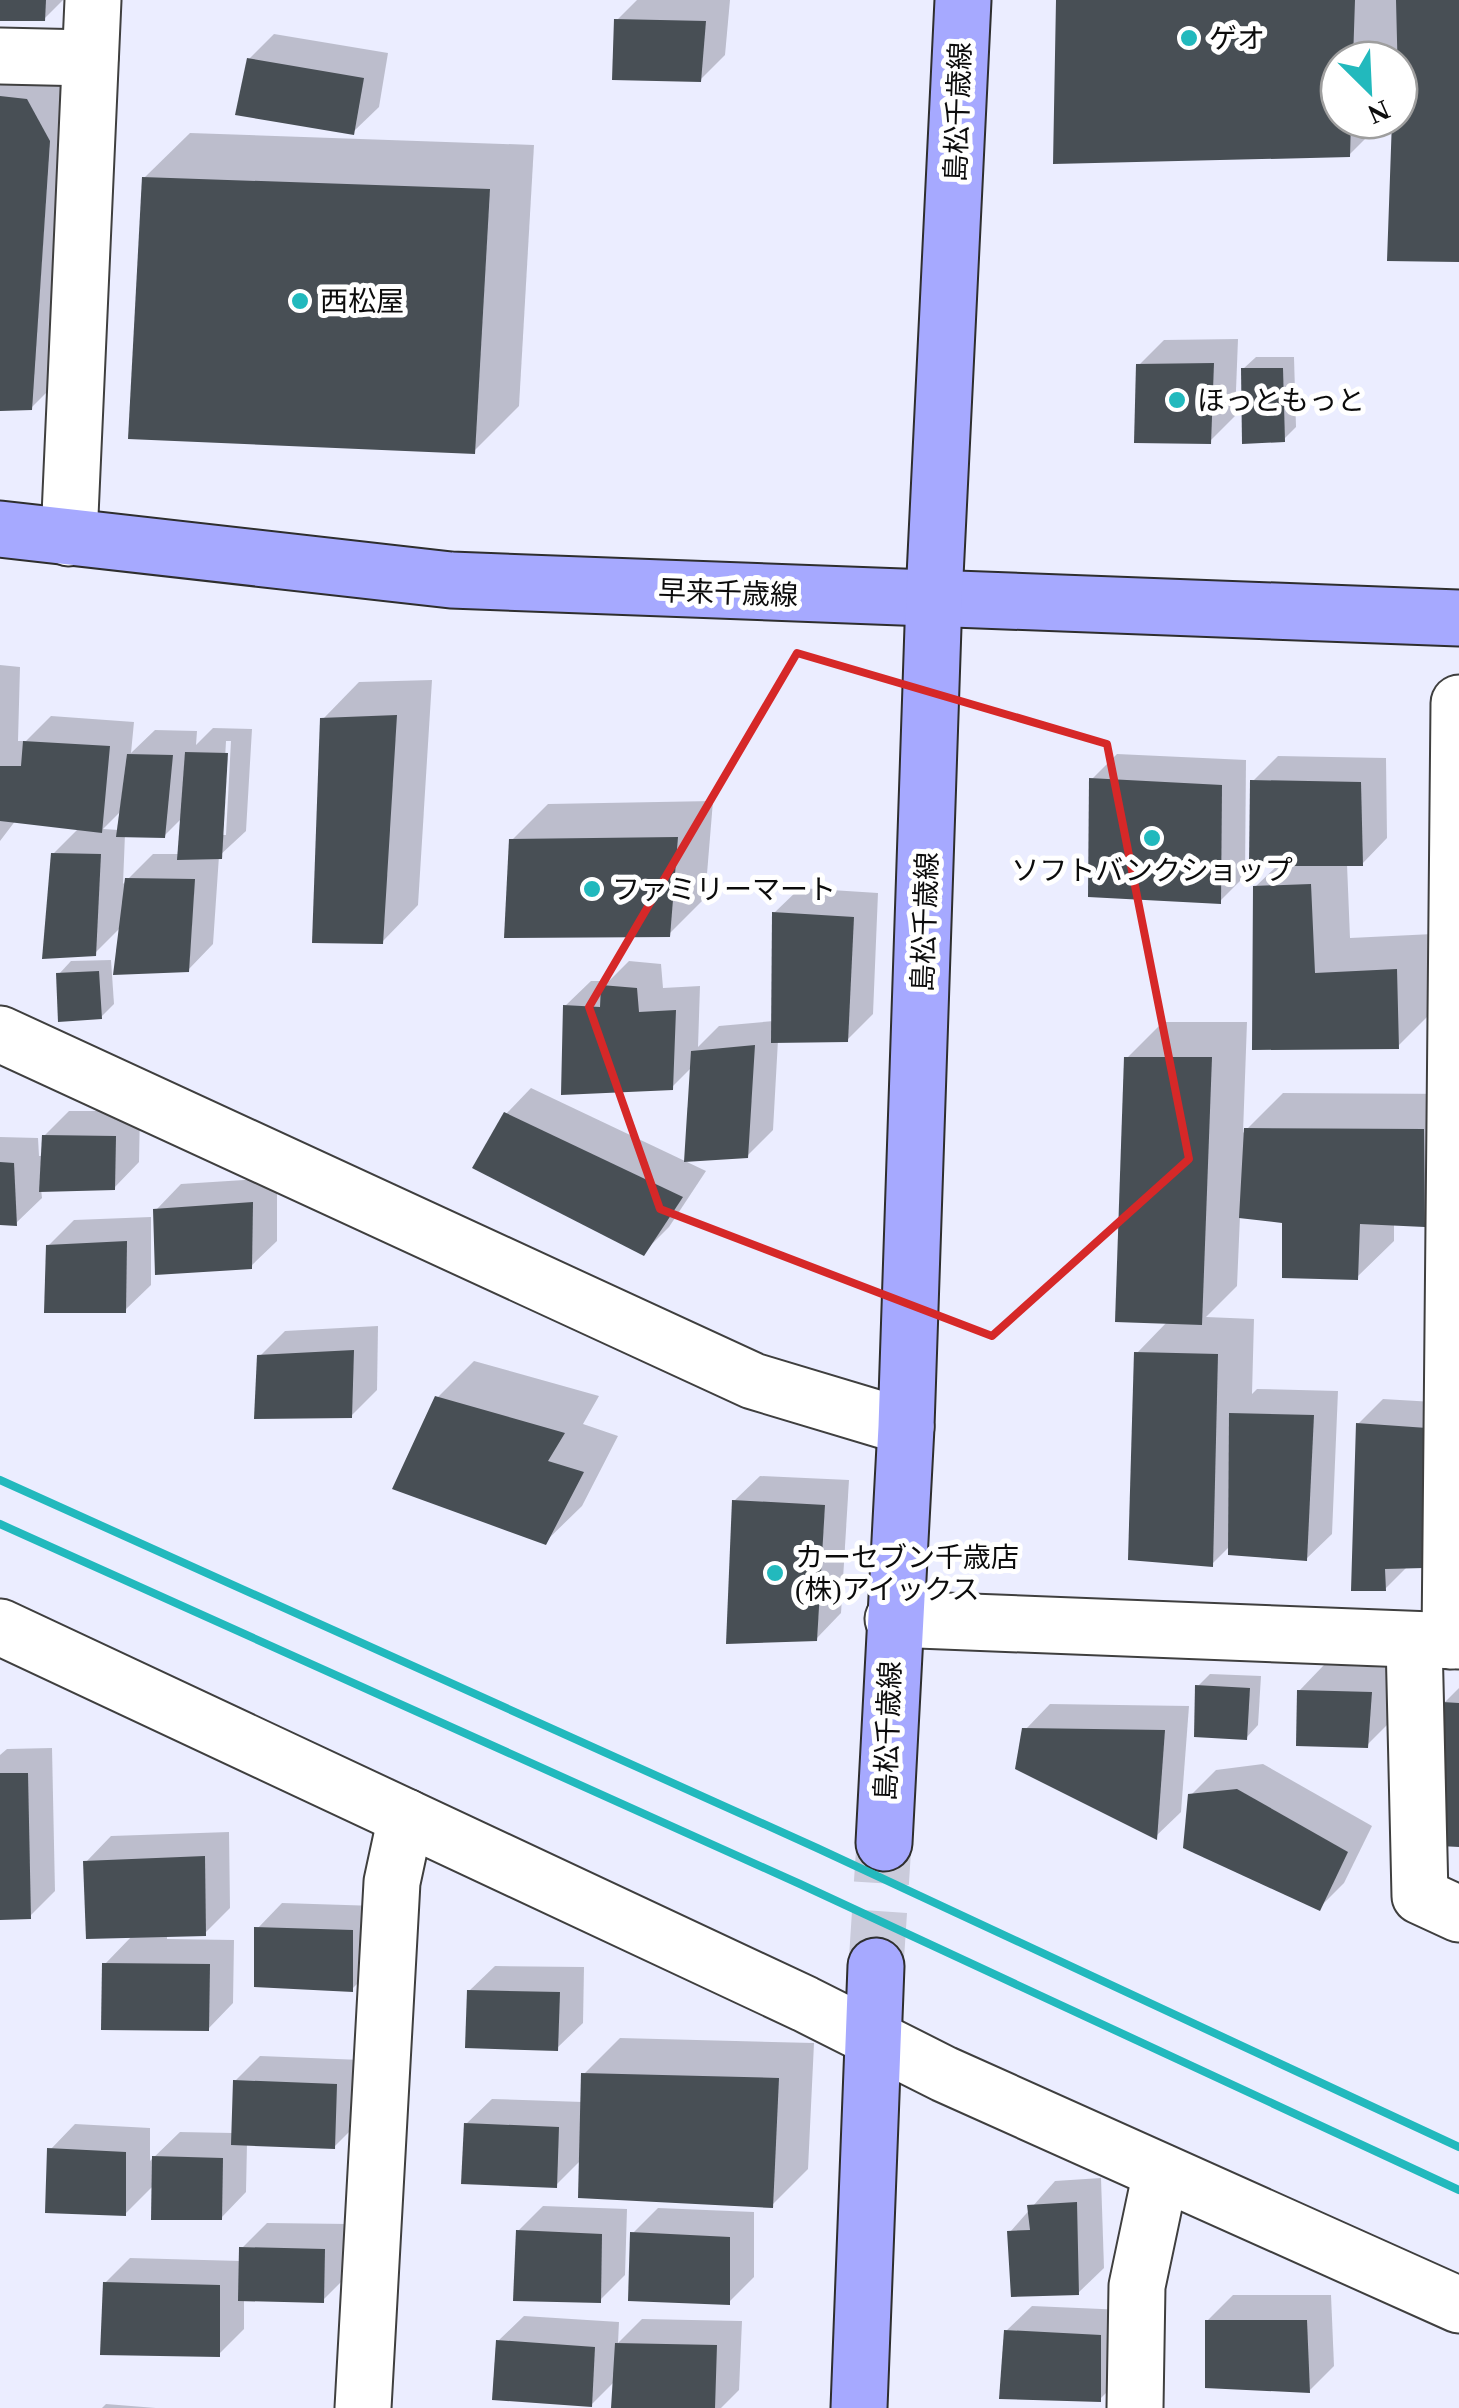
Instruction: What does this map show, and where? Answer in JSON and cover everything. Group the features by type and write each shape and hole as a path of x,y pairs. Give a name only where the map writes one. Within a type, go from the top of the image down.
{"main road":[{"name":"島松千歳線","path":"884,1843 906,1427 934,597 963,0"},
{"name":"早来千歳線","path":"0,529 450,580 1459,618"},
{"path":"859,2408 876,1966"}],"street":[{"path":"69,538 93,0"},
{"path":"0,56 90,58"},
{"path":"1459,703 1441,1640 1420,1896 1459,1914"},
{"path":"0,1034 753,1380 906,1427"},
{"path":"893,1619 1441,1640"},
{"path":"0,1627 875,2040 1459,2305"},
{"path":"363,2408 392,1882 406,1817"},
{"path":"1135,2408 1137,2286 1160,2172"}],"highlighted area":[{"path":"797,653 1107,744 1189,1159 992,1336 660,1209 589,1007"}],"building":[{"path":"0,0 46,0 45,21 0,21"},
{"path":"1056,0 1355,0 1354,40 1319,40 1319,140 1350,140 1350,157 1053,164"},
{"path":"1396,0 1459,0 1459,262 1387,261 1391,140 1419,140 1419,40 1397,40"},
{"path":"614,19 706,21 701,82 612,80"},
{"path":"247,58 364,78 354,135 235,115"},
{"path":"0,96 27,99 50,141 32,410 0,411"},
{"path":"142,177 490,189 475,454 128,439"},
{"path":"1214,363 1211,444 1134,443 1136,364"},
{"path":"1241,368 1283,368 1285,442 1242,444"},
{"path":"397,715 383,944 312,943 320,718"},
{"path":"23,741 110,746 102,833 0,821 0,766 21,766"},
{"path":"185,752 228,753 222,859 177,860"},
{"path":"127,754 173,755 165,838 116,837"},
{"path":"1089,778 1222,785 1221,904 1088,897"},
{"path":"1250,780 1361,782 1363,866 1249,866"},
{"path":"678,837 670,937 504,938 509,839"},
{"path":"51,853 101,854 96,956 42,959"},
{"path":"125,878 195,879 189,972 113,975"},
{"path":"1311,884 1315,973 1397,969 1399,1049 1252,1050 1253,886"},
{"path":"772,912 854,917 848,1042 771,1043"},
{"path":"99,971 102,1019 58,1022 56,973"},
{"path":"601,985 637,988 639,1012 676,1010 673,1090 561,1095 563,1005 600,1007"},
{"path":"755,1045 748,1158 684,1162 691,1051"},
{"path":"1124,1057 1212,1057 1202,1325 1115,1322"},
{"path":"504,1112 683,1197 644,1256 472,1168"},
{"path":"1244,1128 1424,1129 1425,1227 1360,1224 1358,1280 1282,1278 1282,1223 1239,1218"},
{"path":"42,1135 116,1136 115,1190 39,1192"},
{"path":"0,1162 14,1163 17,1226 0,1225"},
{"path":"253,1202 252,1269 155,1275 153,1209"},
{"path":"127,1241 126,1313 44,1313 46,1245"},
{"path":"354,1350 352,1418 254,1419 257,1355"},
{"path":"1134,1352 1218,1354 1213,1567 1128,1560"},
{"path":"435,1396 565,1433 548,1461 584,1472 546,1545 392,1489"},
{"path":"1229,1413 1314,1415 1307,1561 1228,1555"},
{"path":"1356,1423 1427,1428 1424,1568 1385,1569 1386,1591 1351,1591"},
{"name":"カーセブン千歳店 (株)アイックス","path":"732,1500 825,1505 817,1641 726,1644"},
{"path":"1195,1685 1250,1688 1247,1740 1194,1737"},
{"path":"1297,1690 1372,1692 1368,1748 1296,1746"},
{"path":"1442,1702 1459,1703 1459,1847 1440,1846"},
{"path":"1022,1728 1165,1730 1157,1840 1015,1769"},
{"path":"0,1773 28,1773 31,1919 0,1920"},
{"path":"1237,1789 1348,1852 1320,1911 1183,1848 1188,1794"},
{"path":"205,1856 206,1936 86,1939 83,1861"},
{"path":"254,1927 353,1930 353,1992 254,1987"},
{"path":"102,1963 210,1964 209,2031 101,2030"},
{"path":"467,1990 560,1992 558,2051 465,2048"},
{"path":"581,2073 779,2078 773,2208 578,2198"},
{"path":"233,2080 337,2084 335,2149 231,2145"},
{"path":"464,2123 559,2127 557,2188 461,2184"},
{"path":"47,2148 126,2152 126,2216 45,2213"},
{"path":"152,2156 223,2158 222,2220 151,2220"},
{"path":"1077,2202 1079,2295 1011,2297 1007,2231 1030,2230 1027,2205"},
{"path":"516,2230 602,2234 601,2303 513,2301"},
{"path":"630,2232 730,2237 730,2305 628,2301"},
{"path":"239,2247 325,2249 324,2303 238,2301"},
{"path":"103,2282 220,2285 220,2357 100,2355"},
{"path":"1205,2320 1307,2320 1310,2393 1205,2388"},
{"path":"1004,2330 1101,2335 1101,2402 999,2399"},
{"path":"496,2340 595,2347 592,2407 492,2400"},
{"path":"615,2343 717,2345 715,2408 611,2408"}],"tunnel":[{"path":"876,1966 884,1843"}],"railway":[{"path":"0,1480 817,1848 1459,2147"},
{"path":"0,1524 800,1884 1459,2190"}],"place":[{"name":"ゲオ","path":"1189,38"},
{"name":"西松屋","path":"300,301"},
{"name":"ほっともっと","path":"1177,400"},
{"name":"ソフトバンクショップ","path":"1152,838"},
{"name":"ファミリーマート","path":"592,889"},
{"name":"カーセブン千歳店 (株)アイックス","path":"775,1573"}]}
